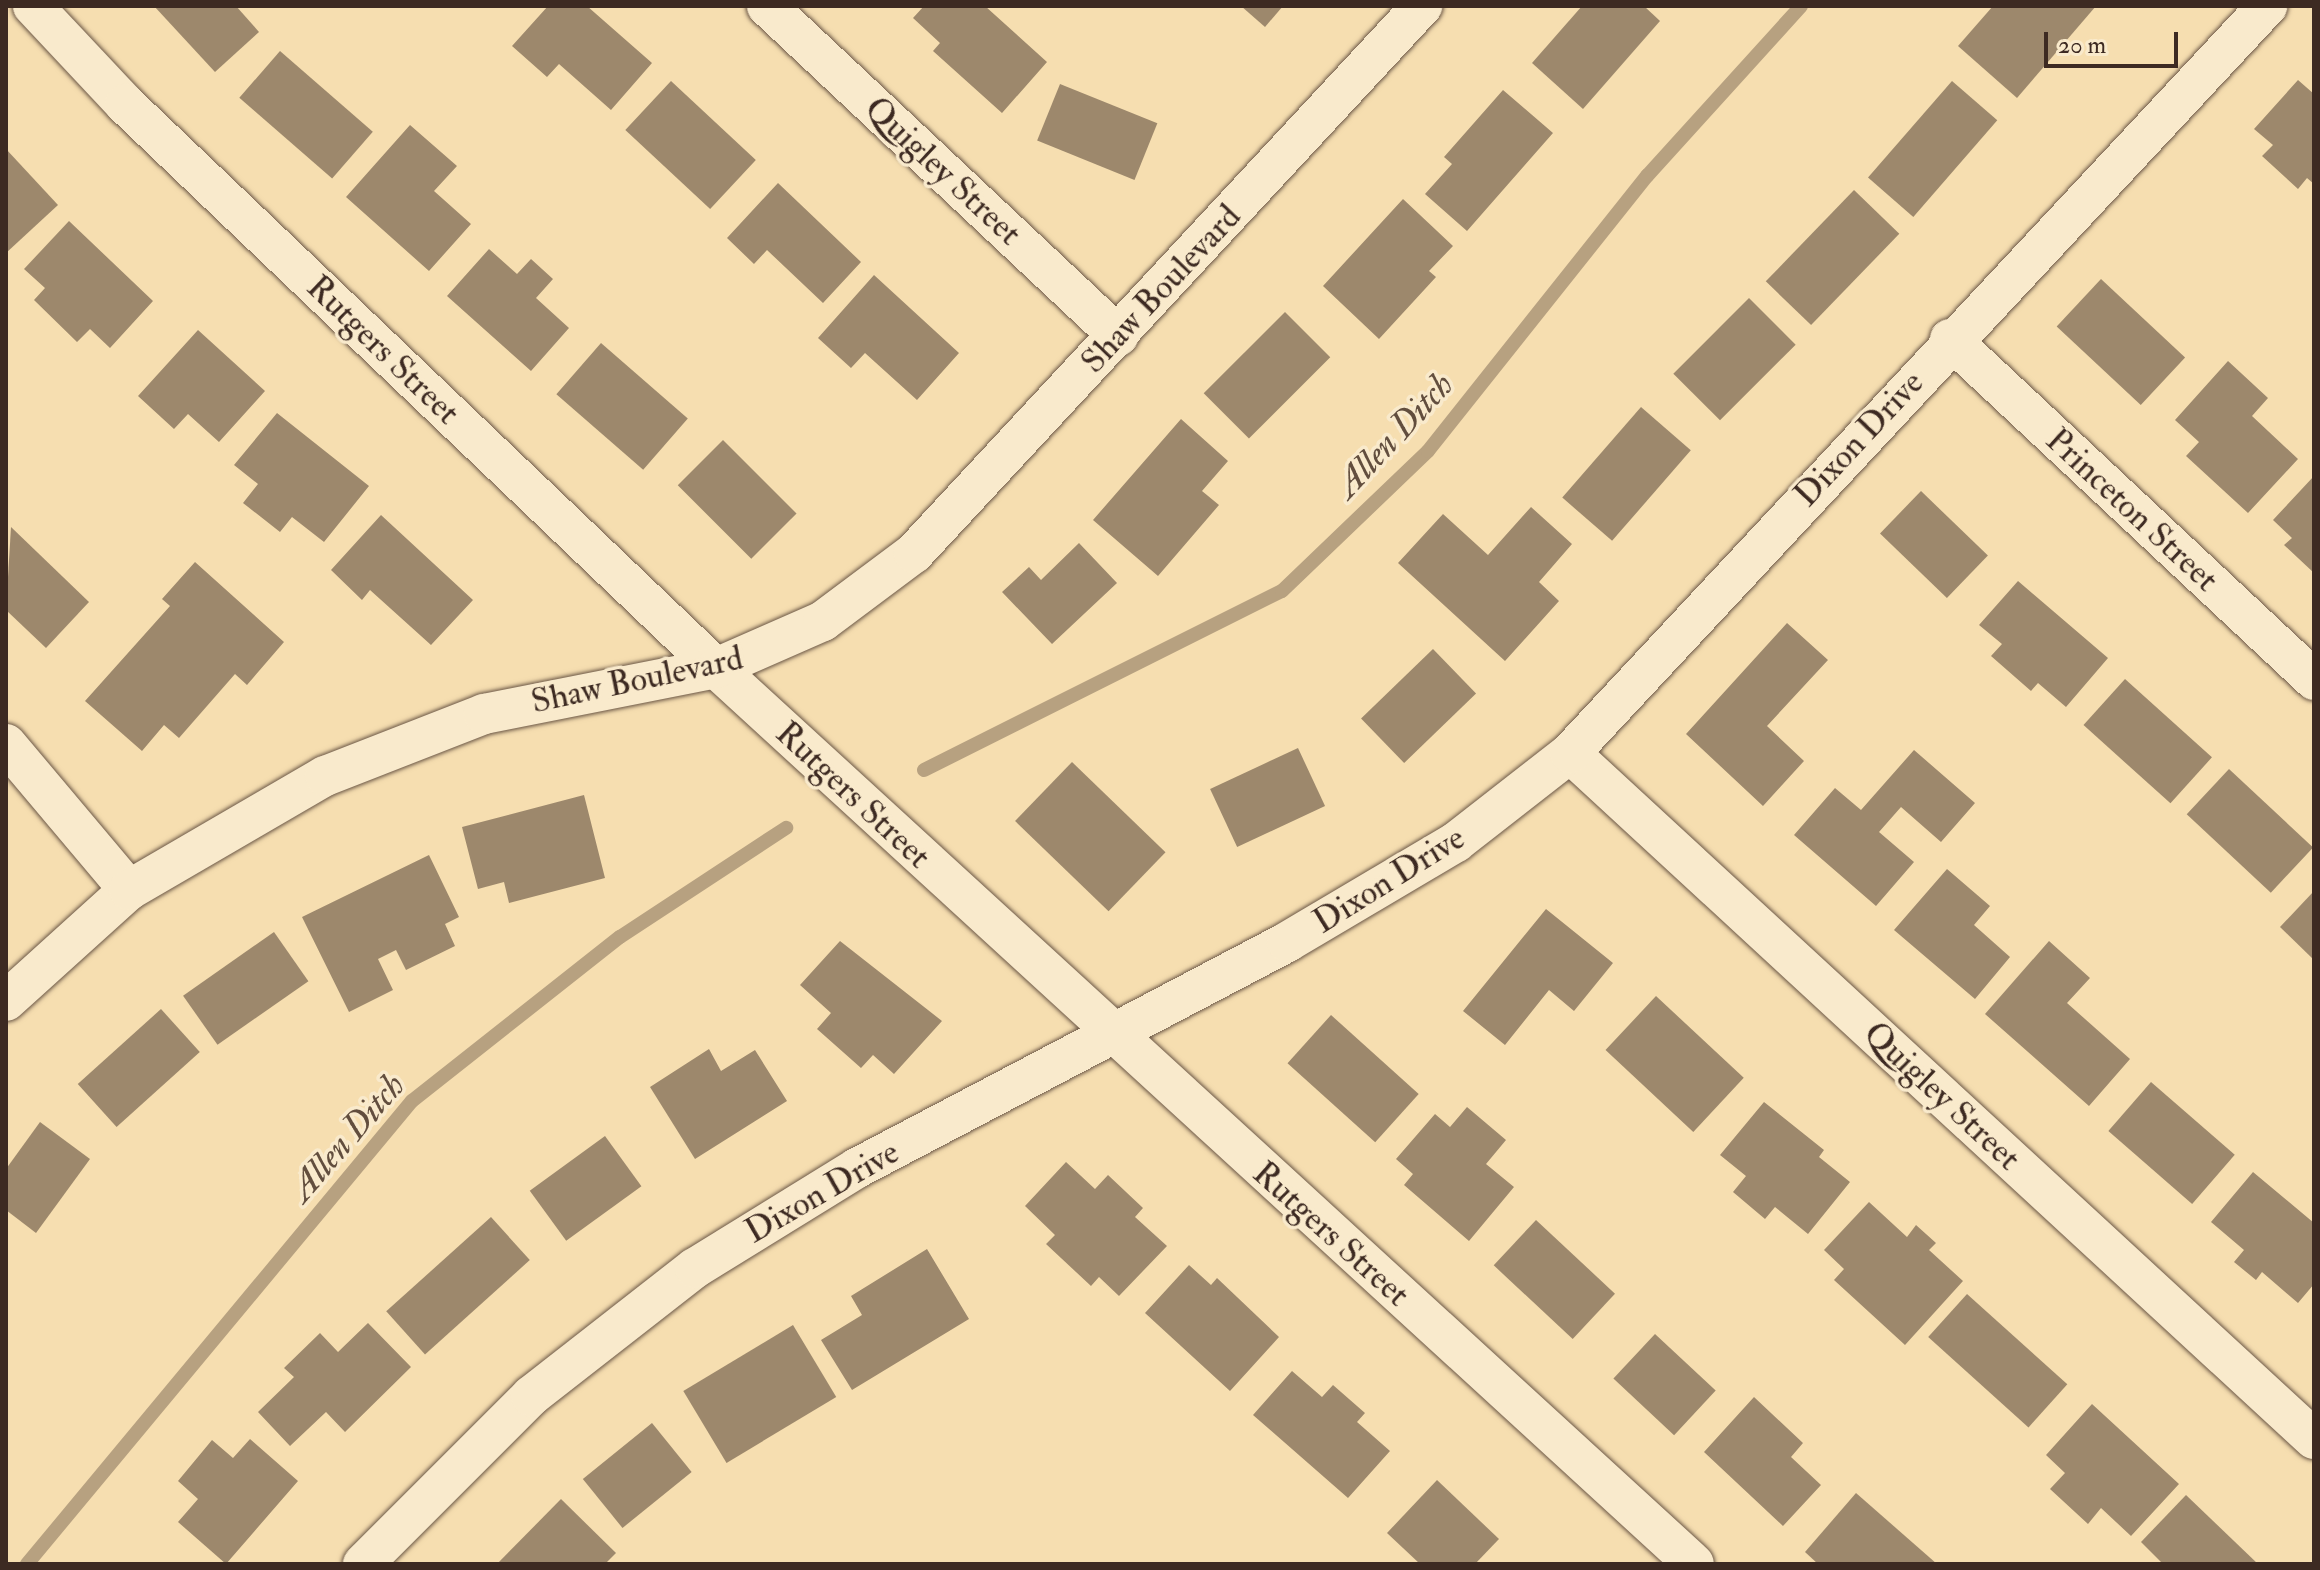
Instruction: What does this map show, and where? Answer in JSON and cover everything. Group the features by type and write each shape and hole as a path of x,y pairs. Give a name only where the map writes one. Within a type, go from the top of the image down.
{"street":[{"name":"Rutgers Street","path":"33,6 125,104 716,668 1694,1564"},
{"name":"Quigley Street","path":"767,6 1119,336"},
{"name":"Shaw Boulevard","path":"6,1001 129,890 252,814 412,739 553,697 716,668 823,621 914,553 1119,336 1422,6"},
{"name":"Dixon Drive","path":"363,1564 531,1396 695,1268 857,1168 1287,942 1456,842 1570,753 1950,339 2267,6"},
{"name":"Princeton Street","path":"1950,339 2314,680"},
{"path":"6,744 129,890"},
{"name":"Quigley Street","path":"1570,753 2314,1439"}],"building":[{"path":"154,6 236,6 259,32 215,72"},
{"path":"548,6 587,6 652,63 611,110 559,64 547,77 512,46"},
{"path":"924,6 985,6 1047,62 1002,113 933,51 940,43 913,18"},
{"path":"1241,6 1283,6 1265,27"},
{"path":"1582,6 1644,6 1660,21 1583,109 1532,63"},
{"path":"1993,6 2096,6 2017,98 1958,46"},
{"path":"280,51 373,132 332,178 239,98"},
{"path":"2298,80 2314,94 2314,184 2307,178 2298,189 2262,156 2273,145 2254,129"},
{"path":"671,81 756,160 710,209 625,130"},
{"path":"1952,81 1997,120 1913,217 1868,178"},
{"path":"1060,84 1157,123 1135,180 1037,141"},
{"path":"1503,90 1553,133 1467,231 1425,194 1452,164 1444,157"},
{"path":"410,125 457,166 434,191 471,224 429,271 346,197"},
{"path":"6,149 58,205 6,253"},
{"path":"778,183 861,262 823,303 767,250 754,264 727,238"},
{"path":"1854,190 1899,234 1811,325 1766,281"},
{"path":"1403,199 1453,246 1429,271 1436,277 1379,339 1323,286"},
{"path":"69,221 153,301 110,348 90,329 77,342 34,300 45,288 24,269"},
{"path":"489,249 517,274 531,259 553,279 536,298 569,328 531,371 447,296"},
{"path":"874,275 959,353 917,400 865,353 851,368 818,338"},
{"path":"2101,279 2185,357 2141,405 2057,327"},
{"path":"1749,298 1796,345 1720,420 1673,374"},
{"path":"1285,312 1330,357 1249,439 1204,393"},
{"path":"198,330 265,391 219,442 188,414 174,429 138,396"},
{"path":"601,343 688,418 643,470 556,394"},
{"path":"2228,361 2268,398 2252,416 2298,459 2248,513 2186,456 2199,442 2175,420"},
{"path":"1641,407 1691,450 1612,541 1562,498"},
{"path":"277,413 369,486 324,542 292,517 280,532 243,503 258,484 234,465"},
{"path":"1181,419 1228,461 1202,491 1219,505 1158,576 1093,520"},
{"path":"723,440 797,514 751,559 678,485"},
{"path":"2314,476 2314,573 2284,545 2292,538 2273,520"},
{"path":"1921,491 1988,556 1947,598 1880,533"},
{"path":"1531,507 1572,544 1539,582 1559,601 1505,661 1398,563 1443,514 1488,555"},
{"path":"381,515 473,600 431,645 370,590 362,600 331,570"},
{"path":"11,527 89,602 46,648 6,610"},
{"path":"1079,543 1117,583 1052,644 1002,592 1029,567 1041,580"},
{"path":"195,562 284,642 247,685 235,674 179,738 164,725 142,751 85,701 170,606 162,599"},
{"path":"2018,581 2108,658 2066,707 2038,683 2031,691 1991,656 2002,644 1979,625"},
{"path":"1787,623 1828,660 1767,726 1804,761 1763,806 1686,734"},
{"path":"1433,649 1476,694 1404,763 1361,718"},
{"path":"2125,679 2212,757 2170,803 2084,725"},
{"path":"1298,748 1325,806 1237,847 1210,789"},
{"path":"1914,750 1975,803 1941,842 1901,807 1879,832 1914,862 1876,906 1794,835 1835,788 1861,810"},
{"path":"1072,762 1166,852 1109,911 1015,821"},
{"path":"2229,769 2313,847 2271,893 2187,814"},
{"path":"584,795 605,878 509,903 504,882 478,889 462,827"},
{"path":"429,855 459,917 445,924 455,946 406,970 396,950 378,959 393,990 349,1012 302,917"},
{"path":"1947,869 1990,906 1974,925 2010,957 1975,999 1894,930"},
{"path":"2314,891 2314,960 2280,927"},
{"path":"1546,909 1613,963 1574,1011 1549,990 1505,1045 1463,1011"},
{"path":"274,932 308,981 217,1045 183,996"},
{"path":"840,941 942,1021 894,1074 873,1055 861,1068 817,1029 831,1013 800,985"},
{"path":"2049,941 2090,978 2067,1003 2130,1059 2089,1106 1985,1014"},
{"path":"1656,996 1744,1078 1693,1132 1606,1050"},
{"path":"161,1009 200,1052 117,1127 78,1084"},
{"path":"1331,1015 1419,1094 1375,1142 1288,1063"},
{"path":"709,1049 721,1071 755,1050 787,1101 695,1159 650,1087"},
{"path":"2151,1082 2235,1155 2192,1204 2108,1131"},
{"path":"1764,1102 1824,1150 1819,1157 1850,1182 1808,1234 1775,1207 1765,1219 1733,1192 1746,1176 1720,1155"},
{"path":"1467,1107 1506,1140 1486,1164 1514,1187 1469,1241 1404,1185 1413,1174 1396,1159 1435,1114 1450,1127"},
{"path":"40,1122 90,1159 36,1233 6,1210 6,1169"},
{"path":"605,1136 641,1186 566,1241 530,1191"},
{"path":"1066,1162 1095,1189 1108,1175 1143,1208 1135,1217 1167,1246 1119,1296 1099,1277 1091,1286 1046,1244 1055,1235 1025,1206"},
{"path":"2253,1172 2314,1223 2314,1284 2298,1303 2262,1272 2256,1280 2234,1262 2244,1250 2211,1222"},
{"path":"1869,1202 1907,1237 1916,1225 1936,1243 1929,1250 1963,1281 1905,1345 1834,1280 1844,1269 1824,1250"},
{"path":"491,1217 530,1260 425,1354 386,1311"},
{"path":"1536,1220 1615,1294 1573,1339 1494,1265"},
{"path":"927,1249 969,1319 852,1390 821,1340 862,1315 851,1296"},
{"path":"1189,1265 1211,1285 1217,1278 1279,1337 1230,1391 1145,1313"},
{"path":"1967,1294 2067,1384 2029,1427 1928,1337"},
{"path":"368,1323 411,1367 345,1432 326,1412 290,1446 258,1412 294,1377 284,1368 320,1333 338,1352"},
{"path":"793,1325 836,1397 727,1463 683,1391"},
{"path":"1655,1334 1716,1391 1674,1435 1613,1379"},
{"path":"1292,1371 1322,1397 1333,1385 1365,1413 1357,1422 1390,1451 1348,1498 1253,1415"},
{"path":"1754,1397 1803,1443 1791,1457 1821,1485 1783,1526 1704,1452"},
{"path":"2092,1404 2179,1484 2131,1536 2101,1508 2088,1524 2050,1489 2065,1473 2046,1455"},
{"path":"652,1423 692,1472 622,1528 583,1479"},
{"path":"250,1439 298,1481 226,1564 178,1522 198,1499 178,1481 212,1440 233,1458"},
{"path":"1437,1480 1499,1539 1475,1564 1420,1564 1387,1533"},
{"path":"1856,1493 1937,1564 1818,1564 1805,1552"},
{"path":"2186,1495 2258,1564 2163,1564 2141,1542"},
{"path":"561,1499 616,1553 605,1564 497,1564"}],"waterway":[{"name":"Allen Ditch","path":"924,770 1282,591 1428,451 1647,176 1801,6"},
{"name":"Allen Ditch","path":"27,1564 412,1101 620,937 786,828"}]}
